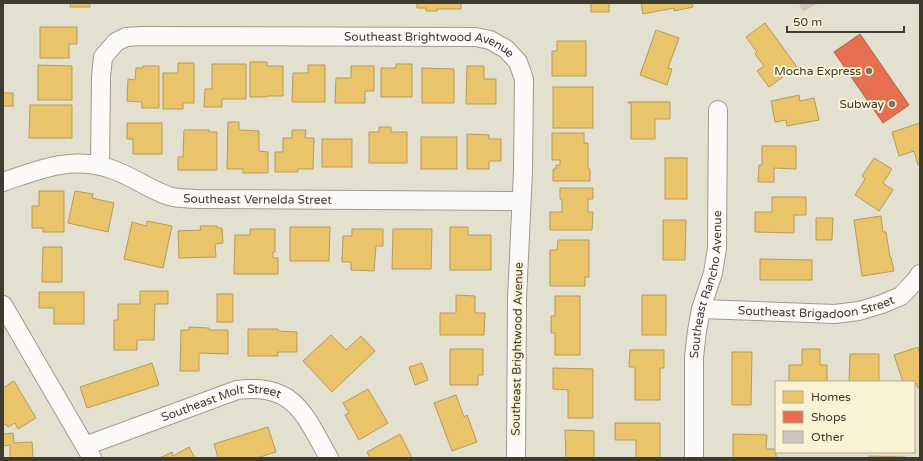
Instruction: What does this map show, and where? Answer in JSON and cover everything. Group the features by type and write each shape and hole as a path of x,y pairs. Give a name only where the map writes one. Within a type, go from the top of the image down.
{"street":[{"name":"Southeast Brightwood Avenue","path":"100,166 101,77 103,57 116,42 126,37 475,38 490,40 498,43 518,62 524,79 523,171 517,299 516,458"},
{"name":"Southeast Rancho Avenue","path":"694,458 694,358 701,309 713,273 717,248 718,110"},
{"name":"Southeast Vernelda Street","path":"3,182 56,165 73,163 100,166 127,176 171,196 197,199 521,201"},
{"name":"Southeast Brigadoon Street","path":"701,309 835,314 858,311 882,304 901,296 920,274"},
{"path":"3,305 88,452"},
{"name":"Southeast Molt Street","path":"88,452 236,390 254,388 272,391 289,399 303,412 329,458"}],"building: Homes":[{"path":"71,3 90,3 90,7 70,7"},
{"path":"417,3 461,3 461,9 437,9 437,11 426,11 426,8 417,8"},
{"path":"591,3 609,3 609,12 591,12"},
{"path":"641,3 692,3 693,7 674,11 674,8 643,14"},
{"path":"765,23 797,67 769,87 757,71 764,66 755,54 757,52 746,37"},
{"path":"40,27 77,27 77,44 69,44 69,58 40,58"},
{"path":"656,30 679,38 668,68 672,69 667,85 640,75"},
{"path":"557,41 586,41 586,76 552,76 552,51 557,51"},
{"path":"250,62 267,62 267,66 283,66 283,96 250,97"},
{"path":"178,63 194,63 194,103 183,103 183,109 163,109 163,73 178,73"},
{"path":"212,64 246,64 246,99 222,99 222,107 204,107 205,89 212,89"},
{"path":"396,64 412,64 412,97 381,97 381,68 396,68"},
{"path":"38,65 72,66 72,100 38,100"},
{"path":"308,65 325,65 325,102 292,102 293,73 308,73"},
{"path":"143,66 159,66 159,108 142,108 142,102 127,101 128,79 135,80 136,68 143,68"},
{"path":"351,66 374,66 374,91 365,91 365,103 335,103 336,78 351,78"},
{"path":"467,66 484,66 484,79 496,79 496,104 466,104"},
{"path":"422,68 454,69 454,103 422,103"},
{"path":"553,87 593,87 593,128 553,128"},
{"path":"3,93 13,93 13,106 3,106"},
{"path":"799,95 800,101 814,98 819,120 787,126 786,120 775,122 771,101"},
{"path":"628,102 670,102 670,119 655,119 655,139 631,139 631,103"},
{"path":"30,105 72,105 72,138 29,138"},
{"path":"228,122 239,122 239,130 259,131 259,151 268,152 268,173 243,173 243,169 227,169"},
{"path":"127,123 162,123 162,154 133,154 133,139 127,139"},
{"path":"920,123 920,165 918,165 914,151 899,156 892,132"},
{"path":"379,127 391,127 391,132 407,132 407,163 369,163 369,132 379,132"},
{"path":"184,130 209,130 209,132 217,132 217,170 178,170 178,157 183,157"},
{"path":"292,130 306,130 305,138 314,138 313,169 298,169 298,172 275,172 275,152 283,152 283,138 292,138"},
{"path":"552,133 584,133 584,143 588,143 588,169 590,169 590,181 553,181 553,169 556,169 556,165 560,165 560,160 552,160"},
{"path":"467,134 489,135 489,139 501,139 501,161 489,161 489,169 467,169"},
{"path":"421,137 457,137 457,169 421,169"},
{"path":"322,139 352,139 352,167 322,167"},
{"path":"762,146 796,146 796,169 774,168 774,182 758,182 759,165 762,165"},
{"path":"665,158 687,158 687,199 665,199"},
{"path":"874,158 892,169 883,183 893,190 879,211 855,195 865,179 862,176"},
{"path":"560,188 593,188 593,199 588,199 588,212 593,212 592,230 550,230 550,212 562,212"},
{"path":"39,191 64,191 64,232 43,232 43,228 32,228 32,206 39,206"},
{"path":"75,191 93,194 92,198 114,203 108,232 68,223"},
{"path":"772,197 806,197 806,215 794,215 794,233 755,232 755,212 772,212"},
{"path":"881,216 883,232 886,232 894,271 862,276 854,220"},
{"path":"816,218 833,218 832,240 816,240"},
{"path":"663,220 686,220 685,260 663,260"},
{"path":"147,221 172,226 163,268 124,259 132,222 146,226"},
{"path":"200,226 217,226 217,228 222,228 223,243 215,244 216,257 179,258 178,231 201,230"},
{"path":"290,227 330,227 329,261 290,261"},
{"path":"450,227 468,227 468,235 491,235 491,270 450,270"},
{"path":"250,229 275,229 275,252 273,252 273,258 278,258 278,274 234,274 235,235 250,235"},
{"path":"352,229 383,229 383,246 376,246 374,271 351,270 351,262 342,262 343,236 352,236"},
{"path":"393,229 432,229 431,269 392,269"},
{"path":"558,240 589,240 589,277 585,277 585,286 550,286 550,250 557,250"},
{"path":"43,247 62,247 62,282 42,282"},
{"path":"760,259 812,260 812,280 760,280"},
{"path":"140,291 168,291 168,304 155,304 154,340 137,340 137,350 114,350 114,320 118,320 118,304 140,304"},
{"path":"39,292 84,292 84,324 54,324 54,308 39,308"},
{"path":"217,294 233,294 233,322 217,322"},
{"path":"456,295 475,296 475,313 485,313 484,335 440,335 440,313 456,313"},
{"path":"642,295 666,295 666,335 642,335"},
{"path":"555,296 580,296 580,355 555,355 555,333 551,333 551,316 555,316"},
{"path":"189,327 209,328 209,330 228,330 228,354 199,353 199,371 180,371 181,330 189,330"},
{"path":"248,329 278,329 278,331 297,332 297,352 278,352 278,356 248,356"},
{"path":"331,335 346,350 361,336 375,351 332,392 303,361"},
{"path":"918,347 920,355 920,388 918,388 915,381 903,381 894,355"},
{"path":"450,349 483,349 483,375 478,375 478,385 450,385"},
{"path":"802,349 820,349 820,365 827,365 827,381 789,381 789,365 802,365"},
{"path":"630,350 664,350 664,368 660,368 660,400 635,400 635,367 629,367"},
{"path":"732,352 752,352 751,405 732,405"},
{"path":"850,354 879,354 879,381 849,381"},
{"path":"152,363 159,385 87,408 80,387"},
{"path":"422,363 428,380 415,385 409,367"},
{"path":"553,368 593,369 593,418 568,418 568,390 553,389"},
{"path":"14,381 36,418 18,429 15,423 8,427 6,424 3,425 3,388"},
{"path":"368,389 388,423 359,440 345,415 349,413 343,403"},
{"path":"456,395 464,417 467,415 477,442 452,451 434,403"},
{"path":"615,423 660,423 660,458 636,458 636,440 615,440"},
{"path":"268,427 276,452 257,458 218,458 214,444"},
{"path":"565,430 594,431 594,458 566,458"},
{"path":"13,433 14,443 32,442 33,458 10,458 10,445 3,446 3,434"},
{"path":"400,434 412,458 370,458 367,452"},
{"path":"733,434 767,435 766,449 775,449 776,453 776,458 733,458"},
{"path":"189,447 195,458 160,458 172,452 173,456"},
{"path":"869,456 905,457 905,458 869,458"}],"building: Shops":[{"path":"860,34 909,105 883,123 834,52"}],"building: Other":[{"path":"799,3 818,3 803,11"}],"place":[{"name":"Mocha Express","path":"869,71"},
{"name":"Subway","path":"892,104"}]}
